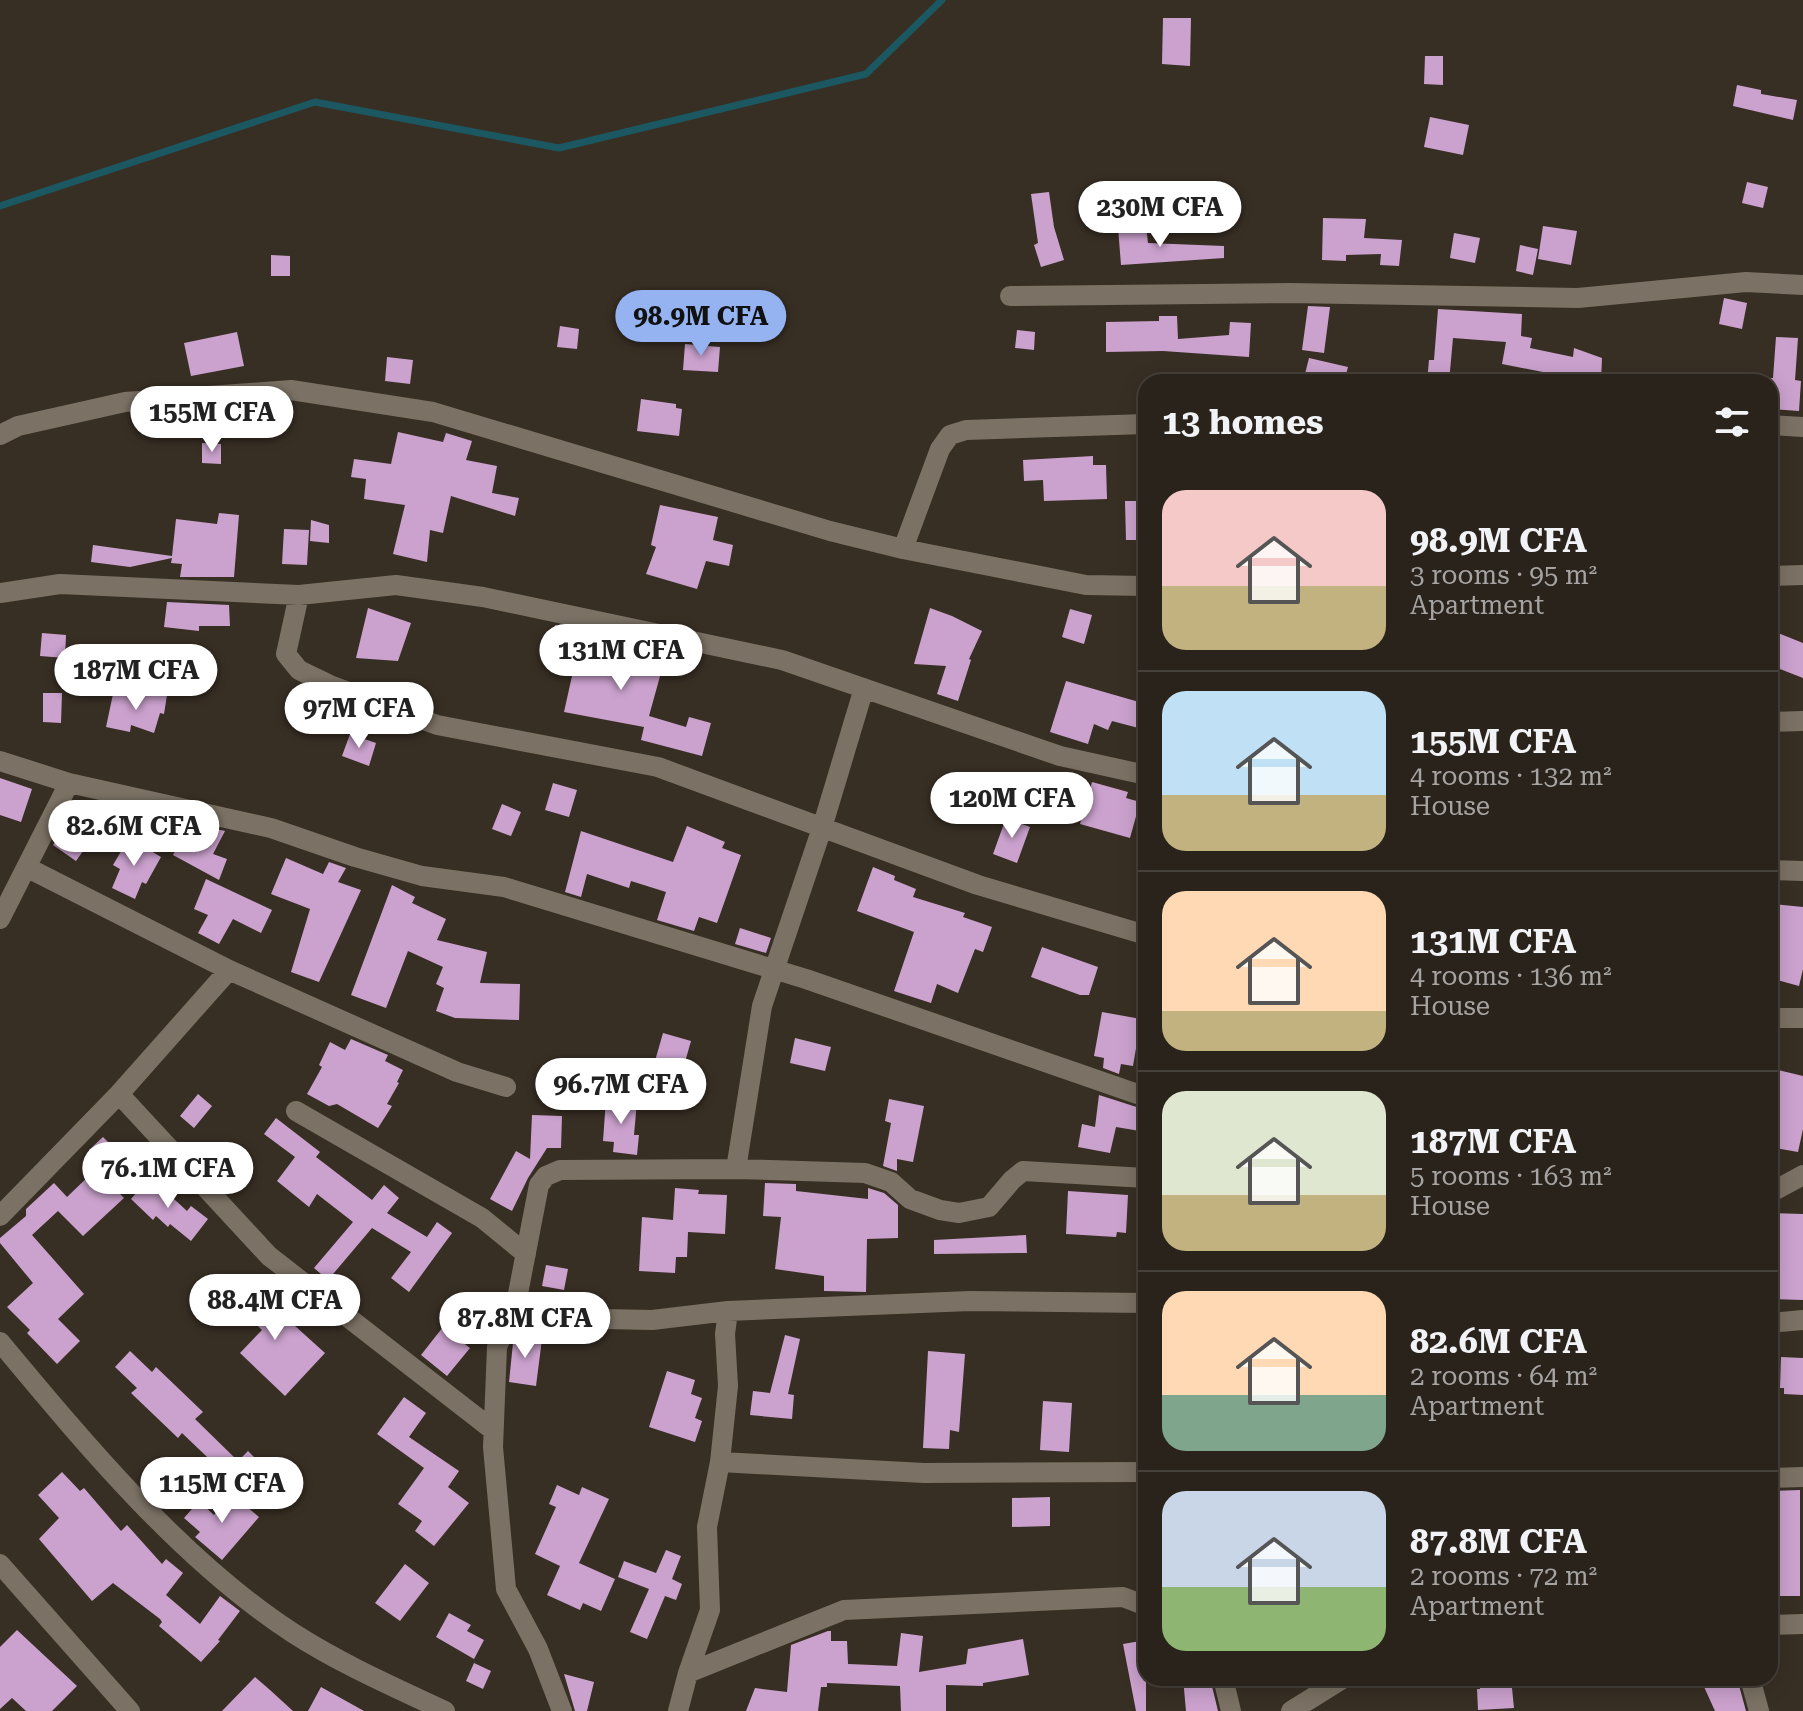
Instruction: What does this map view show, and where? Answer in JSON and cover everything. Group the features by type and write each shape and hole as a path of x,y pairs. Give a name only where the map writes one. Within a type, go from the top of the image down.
{"street":[{"path":"1010,296 1290,293 1578,298 1746,282 1803,285"},
{"path":"0,435 18,426 125,402 291,390 433,412 830,531 903,549 1086,585 1138,586"},
{"path":"903,549 940,449 950,435 966,430 1138,424"},
{"path":"1778,425 1803,427"},
{"path":"1778,576 1803,575"},
{"path":"0,593 60,584 299,595 396,585 483,597 782,660 1060,756 1138,773"},
{"path":"299,595 286,654 299,670 330,685 437,725 658,767 978,885 1138,933"},
{"path":"736,1169 762,1006 822,828 864,688"},
{"path":"1778,722 1803,721"},
{"path":"0,761 69,783 271,828 422,876 504,887 773,969 1138,1094"},
{"path":"0,919 69,783"},
{"path":"28,868 229,970 457,1072 506,1087"},
{"path":"1778,870 1803,871"},
{"path":"0,1216 119,1094 229,970"},
{"path":"1778,1018 1803,1018"},
{"path":"119,1094 269,1256 493,1430"},
{"path":"296,1111 482,1218 526,1254"},
{"path":"562,1711 538,1649 506,1589 493,1430 497,1347 516,1304 539,1185 546,1176 560,1170 736,1169 865,1173 891,1182 910,1199 959,1213 989,1207 1023,1171 1138,1178"},
{"path":"1778,1189 1803,1175"},
{"path":"516,1304 546,1312 652,1320 728,1311 970,1301 1138,1303"},
{"path":"678,1711 710,1610 707,1527 720,1462 728,1386 725,1334 728,1311"},
{"path":"1778,1322 1803,1320"},
{"path":"0,1342 44,1395 185,1547 244,1597 293,1633 372,1677 445,1711"},
{"path":"720,1462 924,1473 1138,1472"},
{"path":"1778,1478 1803,1477"},
{"path":"0,1564 130,1711"},
{"path":"688,1673 844,1610 1123,1597 1138,1603"},
{"path":"1778,1625 1803,1624"},
{"path":"1225,1686 1231,1711"},
{"path":"1291,1711 1331,1686"},
{"path":"1752,1686 1759,1711"}],"building":[{"path":"1163,18 1191,18 1190,66 1162,64"},
{"path":"1425,56 1443,56 1443,85 1424,84"},
{"path":"1737,85 1761,90 1761,94 1797,100 1793,120 1733,106"},
{"path":"1430,117 1469,125 1463,155 1424,147"},
{"path":"1747,182 1768,187 1763,208 1742,203"},
{"path":"1195,183 1231,189 1228,217 1192,213"},
{"path":"1049,192 1054,227 1064,260 1041,267 1034,245 1038,243 1031,194"},
{"path":"1323,218 1366,219 1364,238 1402,240 1399,266 1380,265 1381,254 1346,255 1346,261 1322,260"},
{"path":"1146,225 1148,243 1224,246 1224,258 1121,265 1118,227"},
{"path":"1543,226 1577,231 1571,265 1538,259"},
{"path":"1454,233 1480,238 1475,263 1450,258"},
{"path":"1520,245 1538,249 1533,275 1516,271"},
{"path":"271,255 290,256 290,276 271,276"},
{"path":"1724,298 1747,303 1742,329 1719,324"},
{"path":"1308,306 1330,307 1324,353 1302,350"},
{"path":"1438,309 1522,314 1521,336 1532,338 1530,348 1573,357 1574,348 1602,358 1601,374 1553,374 1502,364 1506,342 1453,338 1450,374 1428,374 1429,360 1434,360"},
{"path":"1159,316 1177,316 1178,339 1229,335 1230,322 1251,323 1249,357 1163,351 1106,352 1106,322 1159,321"},
{"path":"560,326 579,329 577,349 557,347"},
{"path":"1017,330 1035,332 1034,350 1015,348"},
{"path":"237,332 244,366 191,376 184,343"},
{"path":"1776,337 1798,338 1795,380 1801,381 1799,411 1778,410 1778,374 1773,374"},
{"path":"685,344 720,347 718,372 683,370"},
{"path":"387,357 413,360 410,384 385,381"},
{"path":"1309,358 1348,367 1346,374 1305,374"},
{"path":"641,399 676,404 676,408 682,409 679,436 637,431"},
{"path":"398,432 443,442 446,433 472,441 466,460 497,466 492,493 519,498 515,516 451,496 443,533 430,530 427,562 393,554 405,505 364,499 366,479 351,477 354,459 391,464"},
{"path":"202,443 221,444 221,464 202,463"},
{"path":"1093,456 1093,465 1106,465 1107,499 1044,501 1043,480 1024,481 1023,460"},
{"path":"1125,501 1138,501 1138,540 1126,540"},
{"path":"660,505 718,517 713,540 733,545 729,566 706,561 697,589 646,574 656,547 651,545"},
{"path":"219,513 239,515 234,577 180,577 182,564 171,563 172,558 130,567 91,562 93,545 172,556 176,519 217,524"},
{"path":"311,520 329,525 329,543 310,541"},
{"path":"284,529 309,530 307,565 282,564"},
{"path":"167,602 229,605 230,626 199,626 199,631 164,627"},
{"path":"368,608 411,623 398,661 356,658"},
{"path":"930,608 982,631 969,659 958,701 937,694 946,666 914,664"},
{"path":"1070,609 1092,615 1084,644 1062,637"},
{"path":"555,625 574,629 573,634 609,643 606,653 662,669 649,716 686,727 689,717 711,723 702,756 641,740 644,727 564,712 576,658 550,653"},
{"path":"42,633 66,635 65,658 40,656"},
{"path":"1778,633 1803,643 1803,678 1778,668"},
{"path":"1066,681 1138,702 1138,728 1112,721 1108,730 1094,724 1088,744 1050,732"},
{"path":"43,693 62,693 61,723 43,722"},
{"path":"113,694 167,695 164,714 160,713 154,733 131,725 130,732 106,727"},
{"path":"350,734 376,743 369,766 342,756"},
{"path":"0,778 32,789 21,822 0,815"},
{"path":"1092,782 1128,792 1126,798 1138,801 1130,838 1080,824"},
{"path":"553,783 577,790 569,817 545,810"},
{"path":"502,804 521,812 511,836 492,829"},
{"path":"1006,818 1030,827 1017,863 993,854"},
{"path":"69,821 93,837 76,861 53,845"},
{"path":"190,823 225,831 213,854 227,859 219,880 173,855"},
{"path":"687,826 725,842 722,848 741,855 717,923 699,917 694,931 657,920 666,892 631,881 629,888 587,874 581,897 565,892 581,831 673,862"},
{"path":"129,838 161,857 146,884 142,882 135,899 112,888 120,869 113,865"},
{"path":"286,858 323,874 329,862 346,868 338,882 361,890 319,982 291,972 310,909 271,894"},
{"path":"873,867 916,889 913,897 965,913 963,917 992,927 983,952 975,949 958,993 937,984 931,1003 894,991 914,932 857,911"},
{"path":"206,879 272,910 261,933 233,919 219,944 198,933 208,915 194,909"},
{"path":"392,885 415,897 412,903 446,919 437,940 487,952 480,983 520,984 519,1020 455,1018 436,1011 444,988 436,984 443,967 408,951 386,1008 351,995"},
{"path":"1778,904 1803,907 1803,969 1799,986 1778,980"},
{"path":"740,928 771,938 766,953 735,944"},
{"path":"1042,947 1098,967 1089,995 1080,995 1031,977"},
{"path":"1102,1012 1138,1018 1133,1066 1121,1064 1119,1074 1103,1068 1104,1058 1094,1056"},
{"path":"663,1033 691,1041 679,1083 651,1075"},
{"path":"795,1038 831,1047 825,1071 790,1063"},
{"path":"351,1039 388,1055 385,1061 403,1070 387,1104 392,1106 378,1128 337,1104 329,1106 307,1094 322,1067 319,1065 330,1042 345,1050"},
{"path":"1778,1070 1803,1076 1803,1129 1798,1152 1778,1148"},
{"path":"198,1094 212,1106 194,1128 180,1116"},
{"path":"1099,1095 1138,1107 1138,1131 1116,1127 1110,1153 1078,1147 1082,1124 1095,1127"},
{"path":"606,1099 637,1101 634,1135 639,1135 637,1155 613,1152 614,1142 603,1141"},
{"path":"889,1099 924,1106 913,1162 897,1159 897,1171 883,1166 891,1123 885,1121"},
{"path":"532,1115 562,1116 561,1148 547,1148 512,1211 490,1199 516,1151 530,1159"},
{"path":"276,1118 320,1152 316,1157 372,1200 384,1185 399,1198 387,1213 427,1237 437,1222 452,1233 409,1292 391,1278 411,1252 372,1228 328,1280 314,1268 353,1222 317,1194 309,1207 277,1181 295,1157 264,1134"},
{"path":"103,1137 119,1153 104,1167 89,1150"},
{"path":"96,1169 124,1198 83,1236 58,1211 32,1235 84,1294 58,1319 80,1341 57,1364 7,1307 33,1283 0,1243 0,1238 26,1216 26,1209 54,1183 67,1197"},
{"path":"150,1177 187,1211 191,1206 208,1219 191,1241 156,1216 153,1220 131,1199"},
{"path":"765,1183 796,1184 796,1191 868,1199 868,1188 884,1193 898,1205 898,1238 867,1239 866,1292 824,1291 824,1276 775,1269 781,1217 763,1216"},
{"path":"675,1188 699,1190 698,1194 727,1195 725,1234 688,1232 687,1257 676,1257 675,1273 639,1271 642,1217 673,1220"},
{"path":"1068,1191 1128,1195 1126,1233 1117,1232 1116,1237 1066,1234"},
{"path":"1778,1213 1803,1214 1803,1300 1778,1299"},
{"path":"1026,1235 1027,1253 934,1254 934,1240"},
{"path":"546,1265 568,1269 564,1290 542,1286"},
{"path":"244,1280 325,1353 285,1396 240,1353 262,1330 227,1296"},
{"path":"443,1327 470,1348 447,1376 421,1355"},
{"path":"516,1335 542,1339 536,1386 509,1382"},
{"path":"785,1335 800,1339 788,1394 794,1395 792,1419 750,1415 753,1391 770,1393"},
{"path":"130,1351 152,1372 156,1367 203,1412 195,1419 238,1461 248,1451 271,1474 249,1497 182,1433 178,1438 131,1393 137,1388 115,1367"},
{"path":"928,1351 965,1354 959,1432 950,1430 949,1449 923,1448"},
{"path":"1781,1357 1803,1358 1803,1395 1784,1394 1784,1388 1780,1388"},
{"path":"667,1371 695,1380 691,1394 702,1398 695,1418 702,1421 695,1442 649,1427"},
{"path":"404,1397 426,1413 409,1437 459,1471 448,1487 469,1503 434,1546 415,1531 422,1521 398,1504 424,1468 377,1434"},
{"path":"1043,1401 1072,1403 1069,1452 1040,1450"},
{"path":"62,1472 80,1491 84,1488 121,1531 127,1525 162,1564 166,1559 183,1573 166,1595 200,1624 220,1596 240,1611 201,1662 159,1626 162,1622 160,1619 113,1583 92,1601 39,1539 59,1518 38,1495"},
{"path":"160,1474 179,1492 166,1506 147,1487"},
{"path":"557,1485 579,1495 582,1487 609,1499 579,1563 615,1579 601,1611 583,1603 580,1610 547,1595 560,1566 535,1554 556,1507 549,1504"},
{"path":"1800,1490 1800,1596 1778,1596 1778,1491"},
{"path":"232,1494 259,1517 222,1560 195,1537 200,1532 184,1518 199,1501 214,1515"},
{"path":"1050,1497 1050,1526 1012,1527 1012,1498"},
{"path":"666,1550 681,1556 672,1579 682,1584 676,1600 665,1596 647,1639 630,1632 649,1589 618,1577 624,1561 656,1573"},
{"path":"405,1564 429,1583 400,1621 375,1603"},
{"path":"449,1613 471,1625 467,1631 484,1640 474,1659 436,1637"},
{"path":"17,1630 77,1686 52,1711 26,1711 12,1698 0,1709 0,1647"},
{"path":"831,1631 831,1641 847,1641 848,1664 897,1666 901,1633 923,1636 919,1672 966,1664 968,1649 1023,1639 1029,1675 983,1683 983,1686 946,1685 946,1711 901,1711 900,1686 827,1683 827,1687 821,1687 818,1711 746,1711 755,1688 787,1692 791,1645"},
{"path":"1138,1641 1138,1686 1146,1686 1146,1711 1136,1711 1123,1644"},
{"path":"474,1663 491,1671 483,1689 466,1681"},
{"path":"564,1674 594,1682 587,1711 575,1711"},
{"path":"255,1677 270,1690 293,1711 222,1711"},
{"path":"1184,1686 1212,1686 1218,1711 1186,1711"},
{"path":"1480,1686 1512,1686 1514,1708 1478,1710 1477,1689"},
{"path":"1704,1686 1739,1686 1746,1711 1715,1711"},
{"path":"321,1687 364,1711 308,1711"}],"waterway":[{"path":"0,206 315,102 559,148 866,74 942,0"}]}
